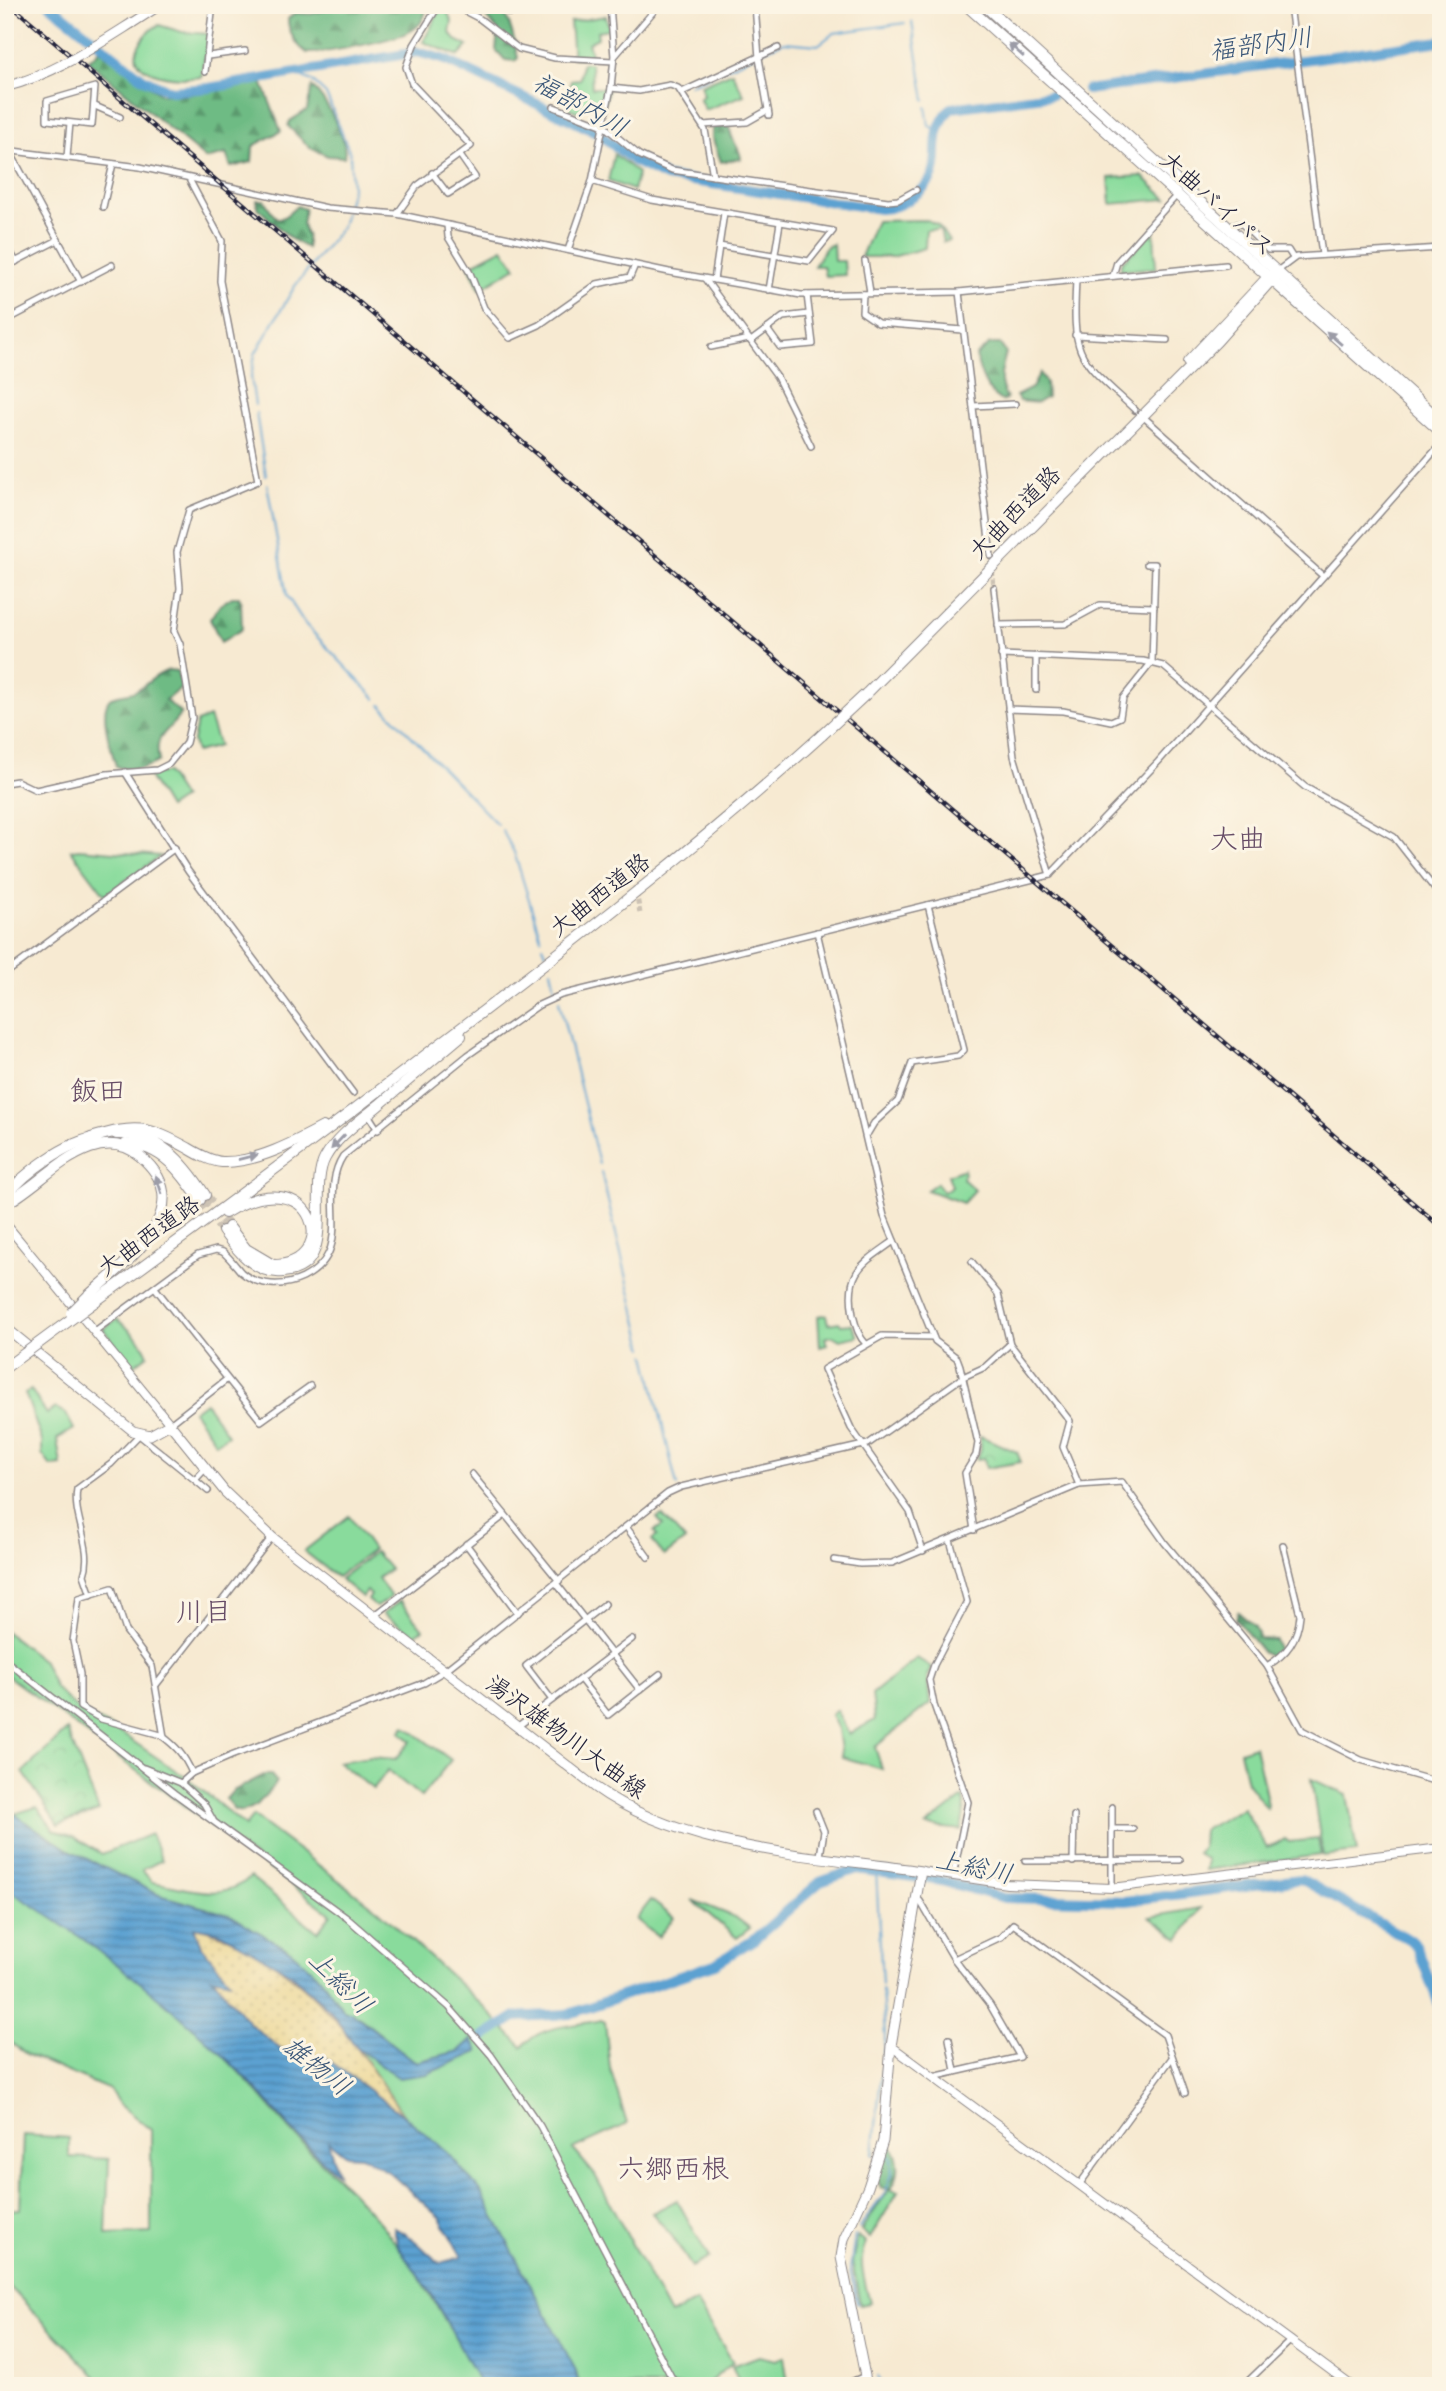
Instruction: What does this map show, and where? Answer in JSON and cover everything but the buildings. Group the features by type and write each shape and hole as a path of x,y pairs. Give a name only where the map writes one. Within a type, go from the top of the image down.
{"highway":[{"name":"大曲バイパス","path":"966,5 1269,281 1441,432"},
{"name":"大曲バイパス","path":"984,5 1441,421"},
{"name":"大曲西道路","path":"91,1300 354,1110 558,955 721,825 866,694 1166,389 1220,324 1276,272"},
{"path":"91,1300 230,1211 264,1195 286,1197 303,1207 310,1216 313,1228 307,1251 299,1259 281,1265 253,1255 226,1229 242,1254 263,1268 283,1272 305,1263 317,1243 320,1173 324,1158 336,1143 558,955"},
{"path":"5,1197 44,1164 92,1138 121,1128 153,1130 207,1158 222,1162 244,1160 300,1139 354,1110"},
{"path":"5,1205 73,1156 90,1148 116,1144 145,1147 168,1159 203,1197 175,1155 153,1141 130,1134 92,1138"},
{"path":"5,1368 91,1300 153,1232 164,1205 159,1182 149,1164 136,1152 116,1144"}],"main road":[{"path":"5,87 70,61 160,5"},
{"path":"5,1327 94,1402 139,1434 150,1435 170,1424"},
{"name":"湯沢雄物川大曲線","path":"170,1424 206,1468 272,1537 611,1799 659,1824 709,1838 921,1872"},
{"path":"866,2381 841,2257 844,2239 868,2187 883,2141 891,2046 921,1872"}],"street":[{"path":"205,72 213,5"},
{"path":"397,214 409,193 471,145 412,84 405,67 414,44 439,5"},
{"path":"453,5 480,19 519,49 555,58 614,59"},
{"path":"509,13 556,5"},
{"path":"568,250 592,181 611,88 614,59 610,5"},
{"path":"614,59 659,5"},
{"path":"703,125 747,122 769,112 759,57 755,5"},
{"path":"1290,5 1322,255"},
{"path":"682,92 778,48"},
{"path":"208,56 245,51"},
{"path":"611,88 639,91 670,85 682,92 692,113 703,125 713,176"},
{"path":"95,87 94,106 92,125 47,120 47,101 95,87"},
{"path":"94,106 120,117"},
{"path":"554,107 603,128 631,149 672,170 888,201 898,200 916,190"},
{"path":"67,157 70,123"},
{"path":"7,150 113,164 348,210 397,214 705,279 807,295 959,292 1226,265"},
{"path":"7,150 81,282"},
{"path":"432,173 448,194 475,177 459,154"},
{"path":"5,170 16,164"},
{"path":"103,207 113,164"},
{"path":"5,783 17,781 36,790 125,772 164,768 190,736 191,708 180,645 174,631 180,588 177,552 189,510 258,481 220,281 222,242 190,180"},
{"path":"592,181 652,200 833,231 809,261 719,246"},
{"path":"1113,276 1117,262 1176,196"},
{"path":"714,280 724,213"},
{"path":"769,290 780,223"},
{"path":"1228,227 1241,223 1268,250 1288,250 1293,258"},
{"path":"447,225 448,237 470,273 484,308 510,338 539,325 597,284 630,277 635,265"},
{"path":"5,267 58,240"},
{"path":"5,242 16,262"},
{"path":"1276,272 1293,258 1441,248"},
{"path":"865,261 870,292"},
{"path":"5,321 112,265"},
{"path":"705,279 777,377 811,446"},
{"path":"1076,280 1075,335 1081,357 1090,369 1135,410"},
{"path":"959,292 991,556"},
{"path":"863,294 862,312 878,323 963,330"},
{"path":"766,329 780,347 813,344 807,295"},
{"path":"711,347 750,340 783,317 809,314"},
{"path":"1075,335 1167,340"},
{"path":"973,406 1014,404"},
{"path":"1147,420 1322,576"},
{"path":"95,1331 156,1289 198,1255 216,1250 229,1257 243,1274 259,1282 288,1283 310,1273 323,1263 332,1247 337,1166 351,1149 468,1055 539,1005 561,995 1050,875 1099,827 1441,444"},
{"path":"1008,709 1063,711 1114,721 1122,715 1122,701 1152,662 1155,564 1147,564"},
{"path":"994,589 1018,772 1050,875"},
{"path":"998,625 1065,624 1100,605 1154,607"},
{"path":"1001,655 1152,662 1176,674 1305,787 1394,837 1441,897"},
{"path":"1035,656 1035,690"},
{"path":"125,772 188,871 353,1093"},
{"path":"5,974 175,848"},
{"path":"867,1136 874,1123 898,1101 912,1063 958,1056 964,1050 929,905"},
{"path":"817,932 867,1136 880,1205 933,1337 957,1358 962,1377 978,1448 965,1473 974,1530"},
{"path":"371,1119 378,1130"},
{"path":"5,1223 170,1424 226,1380"},
{"path":"866,1344 855,1323 850,1297 851,1282 858,1269 894,1241"},
{"path":"972,1262 998,1294 1010,1344 1069,1419 1070,1426 1063,1447 1079,1485"},
{"path":"156,1289 261,1421 310,1386"},
{"path":"923,1551 910,1512 851,1428 824,1369 866,1344 889,1335 933,1337"},
{"path":"181,1783 192,1773 397,1695 444,1671 668,1493 863,1446 962,1377 985,1367 1010,1344"},
{"path":"91,1594 84,1574 88,1564 75,1507 76,1492 127,1450 139,1434 208,1491"},
{"path":"195,1480 206,1468"},
{"path":"472,1474 640,1690"},
{"path":"834,1560 884,1563 923,1551 1079,1485 1122,1482 1165,1543 1267,1666 1281,1688 1294,1718 1310,1737 1361,1760 1441,1783"},
{"path":"373,1616 505,1515"},
{"path":"627,1528 648,1557"},
{"path":"156,1685 272,1537"},
{"path":"950,1540 967,1602 933,1665 929,1680 932,1698 968,1802 953,1876"},
{"path":"466,1545 518,1613"},
{"path":"1267,1666 1286,1653 1299,1626 1300,1615 1283,1545"},
{"path":"164,1737 156,1685 148,1656 123,1623 112,1588 79,1598 73,1641 80,1674 80,1707 101,1719 164,1737 180,1749 192,1773"},
{"path":"552,1700 526,1666 605,1604"},
{"path":"517,1727 632,1639"},
{"path":"5,1660 141,1767 347,1918 449,2007 491,2055 550,2142 676,2386"},
{"path":"580,1679 608,1715 660,1674"},
{"path":"141,1767 181,1783 204,1804 214,1821"},
{"path":"1112,1807 1112,1888"},
{"path":"816,1811 824,1831 820,1856"},
{"path":"1073,1862 1074,1816"},
{"path":"1112,1829 1133,1829"},
{"path":"921,1872 1007,1884 1112,1888 1441,1848"},
{"path":"1025,1861 1112,1863 1180,1860"},
{"path":"916,1901 920,1901 954,1959 990,2005 1020,2057 933,2077"},
{"path":"954,1959 1001,1937 1013,1924 1165,2035 1171,2059 1185,2093"},
{"path":"949,2039 955,2071"},
{"path":"891,2046 1352,2386"},
{"path":"1079,2185 1171,2059"},
{"path":"1243,2386 1291,2340"},
{"path":"842,2386 866,2381"}],"green space":[{"path":"346,5 424,5 426,11 419,25 406,33 329,51 307,53 303,50 289,29 288,19 295,13 311,14"},
{"path":"449,5 452,10 448,14 452,21 450,33 456,40 468,46 459,56 423,42 439,12"},
{"path":"488,5 497,5 506,16 518,58 515,61 505,60 496,50 498,30 484,15"},
{"path":"606,16 609,29 597,31 598,38 588,43 592,57 573,58 570,22"},
{"path":"159,25 182,32 209,34 201,77 179,78 154,73 138,61 137,51 143,39"},
{"path":"100,50 161,94 184,95 262,82 281,131 253,146 252,162 231,167 226,154 206,159 88,61"},
{"path":"582,63 591,63 592,88 609,88 604,105 586,105 578,112 568,108 571,80 580,79"},
{"path":"732,72 744,95 705,110 699,98 703,96 701,85"},
{"path":"312,87 335,120 343,141 344,157 328,156 310,148 288,126 290,121 307,110"},
{"path":"730,126 741,159 721,162 712,137 713,128"},
{"path":"614,154 638,173 633,190 608,181"},
{"path":"1142,176 1167,199 1111,204 1109,178"},
{"path":"257,200 264,200 278,218 297,206 305,209 302,224 307,236 307,248 291,239 257,207"},
{"path":"927,220 938,225 949,241 943,242 940,229 926,230 925,248 892,257 861,257 876,221"},
{"path":"1154,231 1156,268 1121,270 1121,263"},
{"path":"833,244 834,261 844,261 845,275 825,276 823,266 814,266 826,247"},
{"path":"503,248 516,267 480,289 469,266"},
{"path":"990,344 1000,344 1006,353 1001,371 1001,381 1007,398 1003,401 988,389 977,362 976,356"},
{"path":"1040,373 1046,383 1047,397 1037,403 1019,401 1016,396 1032,388"},
{"path":"232,597 239,597 241,601 242,629 221,642 210,619 220,605"},
{"path":"169,670 177,671 182,688 165,700 181,713 160,739 159,761 138,768 116,766 105,720 107,703 114,696 134,692"},
{"path":"209,717 219,746 196,752 193,741 197,722"},
{"path":"147,773 167,773 183,798 168,808"},
{"path":"71,850 161,856 105,895"},
{"path":"964,1169 963,1179 975,1190 963,1203 927,1190 937,1183 943,1192 952,1186 948,1175"},
{"path":"826,1315 828,1324 852,1324 858,1336 840,1340 833,1336 825,1338 827,1345 820,1347 818,1316"},
{"path":"117,1319 139,1339 148,1355 133,1366 103,1329"},
{"path":"31,1390 47,1414 56,1408 66,1414 74,1429 57,1439 61,1465 51,1466 42,1454 42,1441 25,1393"},
{"path":"205,1402 228,1435 216,1443 193,1411"},
{"path":"980,1436 1017,1452 1021,1462 986,1468 984,1458 977,1459 981,1449"},
{"path":"662,1515 685,1540 664,1556 652,1540 657,1536 654,1531 663,1525 657,1518"},
{"path":"349,1516 373,1550 337,1577 304,1551"},
{"path":"375,1552 390,1569 378,1578 391,1597 376,1607 368,1600 371,1595 366,1591 362,1597 340,1579"},
{"path":"400,1601 423,1629 415,1635 383,1614"},
{"path":"1238,1612 1255,1627 1260,1639 1275,1640 1279,1652 1271,1656 1263,1653 1236,1619"},
{"path":"5,1631 43,1661 55,1688 81,1712 115,1729 191,1781 245,1826 253,1816 378,1910 480,2003 522,2047 548,2030 601,2020 605,2022 610,2068 627,2124 573,2149 595,2175 670,2315 696,2302 733,2362 705,2386 580,2386 575,2369 449,2154 404,2116 357,2048 400,2078 478,2052 472,2040 459,2051 416,2062 352,2012 345,2012 321,1979 292,1952 230,1915 159,1895 67,1849 14,1814 37,1807 54,1830 74,1837 102,1854 151,1834 162,1860 142,1870 152,1882 216,1892 228,1890 251,1877 318,1932 331,1914 5,1674"},
{"path":"917,1658 931,1667 927,1677 930,1703 875,1747 882,1769 842,1757 838,1729 831,1715 836,1710 849,1734 875,1720 872,1694"},
{"path":"405,1726 451,1760 421,1797 388,1770 373,1789 338,1762 370,1757 396,1759 411,1741 400,1732"},
{"path":"67,1730 99,1811 58,1825 23,1772"},
{"path":"1255,1746 1267,1808 1247,1782 1240,1751"},
{"path":"264,1775 271,1775 277,1782 257,1805 242,1812 234,1810 226,1799 233,1791"},
{"path":"1311,1779 1347,1795 1357,1852 1323,1856"},
{"path":"963,1797 965,1806 961,1830 926,1826"},
{"path":"1243,1808 1267,1848 1285,1839 1289,1842 1318,1839 1321,1855 1205,1870 1207,1860 1197,1853 1202,1847 1203,1830"},
{"path":"5,1888 126,1971 184,2019 235,2068 390,2235 433,2299 481,2386 105,2386 5,2282 5,2210 20,2209 23,2135 69,2138 69,2157 109,2159 106,2235 151,2233 151,2130 119,2104 110,2090 28,2055 5,2039"},
{"path":"651,1900 674,1918 658,1937 636,1919"},
{"path":"692,1900 735,1917 750,1928 737,1938"},
{"path":"1201,1908 1179,1939 1150,1917"},
{"path":"887,2144 891,2145 898,2162 897,2178 891,2189 881,2188 877,2179"},
{"path":"889,2190 898,2192 870,2238 861,2230"},
{"path":"677,2200 709,2258 692,2267 672,2236 652,2213"},
{"path":"858,2236 866,2242 862,2265 870,2303 860,2305 852,2262"},
{"path":"759,2356 775,2360 784,2357 788,2383 741,2386 732,2366"}],"sand":[{"path":"194,1927 218,1933 246,1947 279,1968 321,2004 355,2045 404,2116 323,2056 292,2059 249,2023 211,1975 229,1980 201,1946"}],"water":[{"name":"雄物川","path":"5,1808 67,1849 159,1895 230,1915 292,1952 321,1979 345,2012 351,2012 416,2062 459,2051 472,2039 478,2052 427,2074 399,2078 357,2048 330,2010 291,1974 219,1932 194,1927 201,1946 230,1981 212,1977 249,2023 292,2059 323,2056 408,2119 449,2154 481,2192 575,2369 579,2386 481,2386 432,2295 398,2246 394,2228 414,2240 440,2263 462,2257 440,2218 390,2173 361,2156 346,2155 328,2141 337,2173 309,2148 233,2065 180,2016 95,1948 5,1888"}],"waterway":[{"name":"福部内川","path":"50,5 144,79 171,91 209,88 417,52 443,59 598,133 634,161 666,177 880,209 900,205 924,187 932,177 938,134 942,121 951,108 1052,95"},
{"path":"912,22 925,100"},
{"path":"762,51 784,42 818,45 834,33 905,23"},
{"name":"福部内川","path":"1087,90 1441,41"},
{"path":"689,85 755,55"},
{"path":"255,405 251,377 255,354 295,286 342,227 352,188 350,153 326,94 312,81 292,72"},
{"path":"926,107 929,126 936,129"},
{"path":"256,413 266,476"},
{"path":"267,484 287,596 305,624 376,699"},
{"path":"381,705 497,824"},
{"path":"502,830 514,852 541,938"},
{"path":"543,946 546,953"},
{"path":"551,970 556,992"},
{"path":"559,1001 599,1164"},
{"path":"601,1172 644,1348"},
{"path":"646,1355 677,1486"},
{"name":"上総川","path":"482,2038 515,2017 569,2014 715,1964 755,1939 820,1882 857,1869 942,1881 1004,1898 1125,1901 1301,1879 1410,1940 1417,1947 1441,2010"},
{"path":"876,1870 882,1984"},
{"path":"873,2155 885,2037 882,1989"},
{"path":"859,2228 885,2193 892,2174 891,2157 884,2156"},
{"path":"855,2235 850,2269 857,2304"},
{"path":"878,2376 882,2386"}],"tunnel":[{"path":"991,556 994,588"},
{"path":"635,886 640,913"},
{"path":"205,1195 229,1227"},
{"path":"200,1200 223,1231"}],"railway":[{"path":"11,5 1441,1227"}],"district":[{"name":"大曲","path":"1238,839"},
{"name":"飯田","path":"98,1091"},
{"name":"川目","path":"204,1612"},
{"name":"六郷西根","path":"673,2169"}]}
